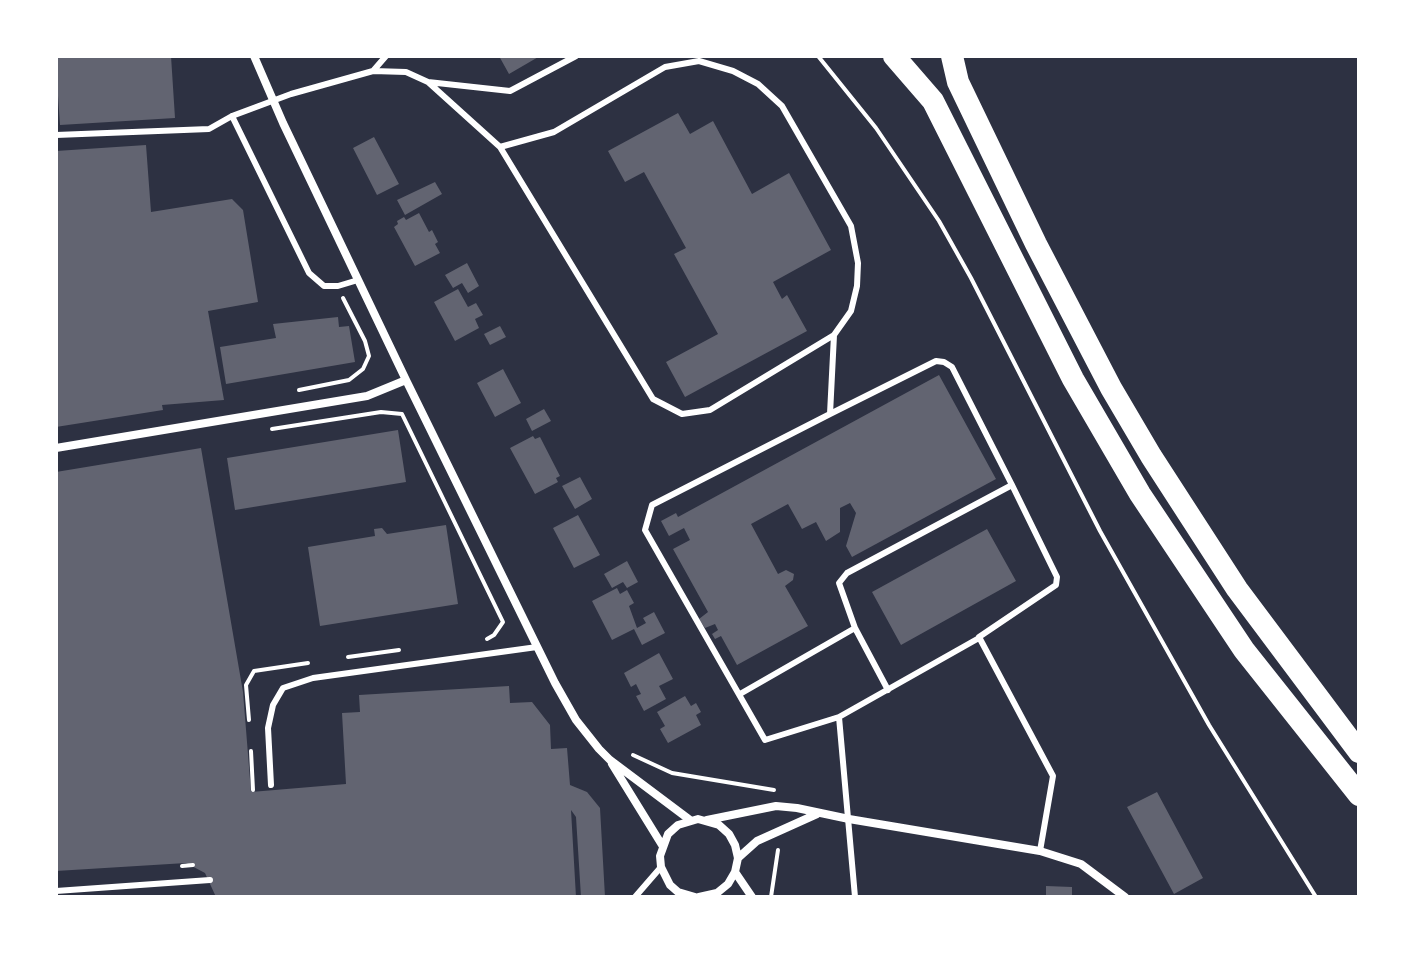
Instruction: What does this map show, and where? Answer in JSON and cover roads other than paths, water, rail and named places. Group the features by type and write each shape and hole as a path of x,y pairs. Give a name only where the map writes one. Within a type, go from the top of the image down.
{"highway":[{"path":"894,56 933,101 1073,379 1147,506 1244,650 1359,795"},
{"path":"952,56 958,82 1036,244 1143,443 1237,589 1359,752"}],"street":[{"path":"254,56 358,280 537,647 576,720 610,760 662,845"},
{"path":"56,448 367,396 406,380"},
{"path":"610,760 690,820"},
{"path":"707,820 729,834 738,858 728,884 717,893 695,897 670,885 661,867 662,845 668,834 690,820 707,820 776,806 1040,851 1081,864 1125,897"},
{"path":"738,858 757,841 818,814"},
{"path":"735,872 752,897"}],"lane":[{"path":"373,71 386,56"},
{"path":"428,82 510,91 576,56"},
{"path":"56,135 209,129 232,116 306,89 373,71 406,72 428,82 500,147 653,399 682,414 710,410 834,335 851,311 858,263 851,226 782,106 758,84 733,71 699,61 665,67 554,132 500,147"},
{"path":"232,116 309,273 324,286 338,286 358,280"},
{"path":"830,414 834,335"},
{"path":"936,361 952,367 1012,485 1057,577 1056,585 979,638 839,717 765,740 645,530 652,505 936,361"},
{"path":"888,690 855,628 839,583 847,573 1012,485"},
{"path":"740,694 855,628"},
{"path":"979,638 1053,776 1040,851"},
{"path":"271,785 268,728 273,705 283,688 313,678 537,647"},
{"path":"839,717 855,897"},
{"path":"635,897 661,867"},
{"path":"56,891 210,880"}]}
